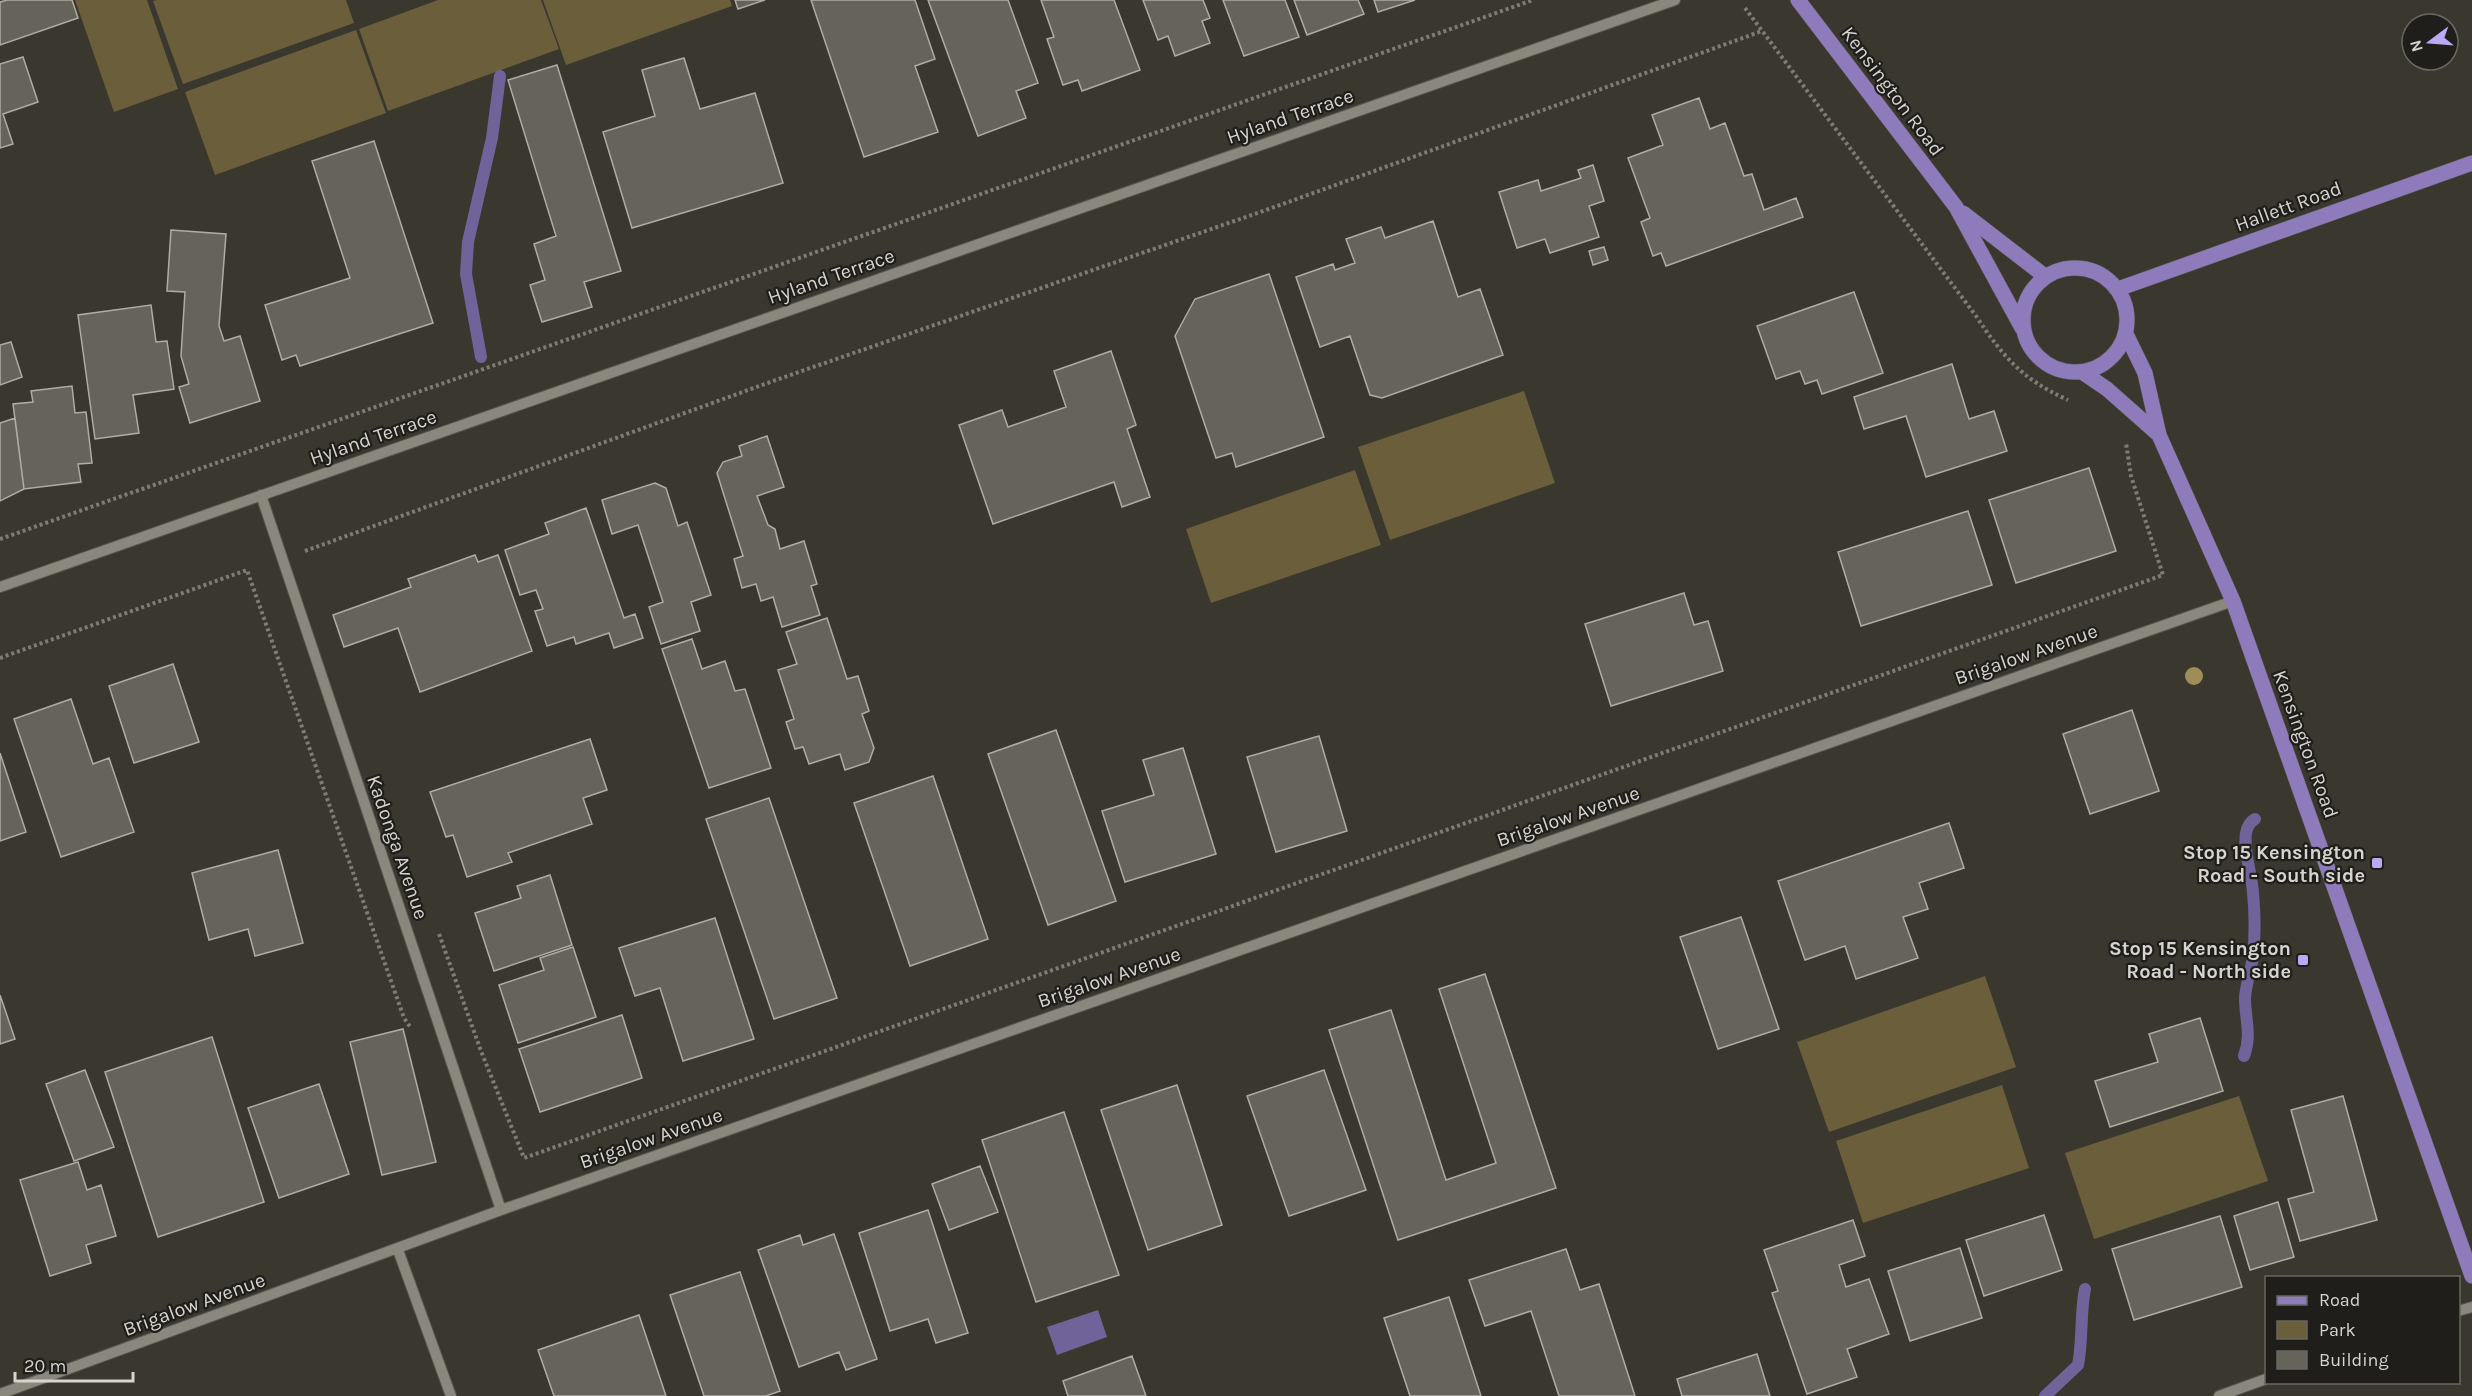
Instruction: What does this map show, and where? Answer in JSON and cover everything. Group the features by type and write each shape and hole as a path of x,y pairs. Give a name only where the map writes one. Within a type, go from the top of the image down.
{"main road":[{"name":"Kensington Road","path":"1798,0 1956,207 2022,328"},
{"name":"Hallett Road","path":"2118,289 2472,164"},
{"name":"Kensington Road","path":"1956,207 2046,277"},
{"path":"2070,267 2088,268 2105,276 2118,289 2128,316 2126,334 2118,351 2092,370 2082,372 2056,370 2040,360 2028,345 2022,328 2023,309 2029,292 2046,277 2052,272 2070,267"},
{"name":"Kensington Road","path":"2126,334 2145,373 2159,435 2233,601 2472,1276"},
{"name":"Kensington Road","path":"2082,372 2107,389 2159,435"}],"street":[{"name":"Hyland Terrace","path":"0,587 1675,0"},
{"name":"Kadonga Avenue","path":"261,495 501,1210"},
{"name":"Brigalow Avenue","path":"0,1394 398,1250 501,1210 2233,601"},
{"path":"398,1250 451,1396"},
{"path":"2219,1396 2265,1379"}],"path":[{"path":"0,539 1533,0"},
{"path":"305,551 773,381 1269,209 1762,31"},
{"path":"0,658 247,570 404,1018 417,1038"},
{"path":"524,1158 2163,575"}],"green space":[{"path":"75,0 147,0 178,89 114,112"},
{"path":"346,0 354,23 183,84 153,1"},
{"path":"438,0 541,0 559,49 388,111 359,29"},
{"path":"543,0 730,0 732,6 566,65"},
{"path":"356,30 386,113 215,175 185,92"},
{"path":"1524,391 1555,483 1390,540 1358,447"},
{"path":"1355,470 1381,545 1211,603 1186,529"},
{"path":"1985,976 2016,1067 1829,1132 1797,1042"},
{"path":"2002,1085 2029,1168 1863,1223 1836,1141"},
{"path":"2239,1096 2268,1181 2094,1239 2065,1153"}],"shaded area":[{"path":"1098,1310 1107,1337 1057,1355 1047,1327"}],"building":[{"path":"7,0 72,0 78,18 0,45 0,2"},
{"path":"735,0 765,0 738,9"},
{"path":"811,0 915,0 935,59 915,66 938,132 864,157"},
{"path":"928,0 1008,0 1038,83 1016,91 1026,118 978,136"},
{"path":"1041,0 1114,0 1140,70 1082,91 1078,80 1063,85 1047,39 1054,37"},
{"path":"1143,0 1203,0 1210,18 1202,21 1210,43 1175,56 1168,36 1158,40"},
{"path":"1223,0 1285,0 1299,37 1244,56"},
{"path":"1294,0 1358,0 1364,14 1307,35"},
{"path":"1374,0 1415,0 1378,12"},
{"path":"23,57 38,102 3,114 13,144 0,148 0,64"},
{"path":"684,58 700,109 755,93 783,183 632,228 603,132 655,116 642,70"},
{"path":"557,65 621,271 584,282 592,307 542,322 530,285 545,280 534,244 556,236 508,80"},
{"path":"1699,98 1710,129 1725,123 1744,176 1752,174 1764,210 1796,198 1803,217 1666,266 1661,253 1653,256 1641,222 1650,218 1628,158 1663,145 1652,115"},
{"path":"374,141 433,323 300,366 296,355 282,360 265,305 350,278 312,161"},
{"path":"1593,165 1604,201 1589,206 1599,237 1550,253 1545,239 1517,248 1499,192 1538,180 1541,191 1581,178 1578,170"},
{"path":"1433,221 1458,297 1480,289 1503,355 1382,398 1370,395 1350,336 1320,347 1296,277 1333,264 1335,270 1355,263 1346,239 1381,227 1385,238"},
{"path":"171,230 226,234 219,326 224,341 240,336 260,401 190,423 179,387 189,384 181,356 185,292 167,291"},
{"path":"1604,247 1608,260 1593,265 1589,251"},
{"path":"1269,274 1324,437 1236,467 1232,453 1216,458 1175,336 1195,299"},
{"path":"1854,292 1883,373 1822,394 1817,380 1805,384 1800,371 1776,379 1757,326"},
{"path":"151,305 156,342 167,341 174,389 133,395 139,433 95,439 78,315"},
{"path":"11,342 22,377 0,385 0,345"},
{"path":"1111,351 1136,425 1127,429 1150,497 1122,507 1114,482 993,524 959,425 1002,410 1008,427 1066,407 1054,371"},
{"path":"1952,364 1969,419 1994,411 2007,451 1926,477 1906,416 1864,429 1854,397"},
{"path":"72,386 75,413 86,412 92,463 78,464 81,482 24,489 13,404 33,402 31,391"},
{"path":"15,418 24,489 0,501 0,423"},
{"path":"767,436 784,487 757,496 768,525 775,529 780,549 804,541 817,584 811,586 820,615 782,627 773,597 761,601 756,584 742,588 734,559 743,556 717,473 723,462 742,456 739,446"},
{"path":"2089,468 2116,551 2016,583 1989,500"},
{"path":"655,483 666,488 678,526 687,522 711,595 691,602 700,631 661,644 649,607 663,602 638,525 612,534 602,500"},
{"path":"586,508 624,618 635,614 643,638 614,648 609,633 576,644 574,637 547,646 535,611 543,609 536,590 520,595 505,550 549,534 545,523"},
{"path":"1968,511 1992,585 1861,626 1838,552"},
{"path":"475,555 478,562 498,555 532,651 420,692 398,628 344,647 333,615 411,587 408,579"},
{"path":"1684,593 1694,625 1708,621 1723,671 1611,706 1585,624"},
{"path":"827,618 847,679 858,676 869,711 862,714 874,748 869,762 845,770 840,754 809,764 803,747 795,749 786,722 794,719 778,670 797,664 786,632"},
{"path":"692,639 702,669 725,661 735,691 745,689 771,768 709,788 662,649"},
{"path":"173,664 199,742 134,763 109,686"},
{"path":"71,699 93,764 109,758 134,832 61,857 14,719"},
{"path":"2132,710 2159,791 2090,814 2063,734"},
{"path":"1056,730 1116,901 1048,925 988,754"},
{"path":"1319,736 1347,831 1276,852 1247,757"},
{"path":"590,739 607,790 583,798 592,824 508,853 512,862 467,877 453,835 446,837 430,792"},
{"path":"1183,748 1216,854 1125,882 1102,811 1154,795 1143,760"},
{"path":"0,753 26,832 0,841"},
{"path":"933,776 988,939 910,966 854,803"},
{"path":"769,798 837,998 774,1019 706,819"},
{"path":"1949,823 1964,868 1919,883 1928,909 1903,917 1918,958 1856,979 1845,946 1805,960 1778,881"},
{"path":"278,850 303,943 255,956 248,929 209,940 192,873"},
{"path":"550,875 572,945 494,971 475,913 521,898 517,886"},
{"path":"1741,917 1779,1029 1718,1049 1680,937"},
{"path":"715,918 754,1039 683,1061 660,988 635,996 619,948"},
{"path":"573,947 596,1017 518,1043 499,985 544,970 540,958"},
{"path":"1485,974 1556,1188 1398,1240 1329,1030 1391,1010 1446,1180 1496,1163 1439,989"},
{"path":"0,995 15,1039 0,1044"},
{"path":"622,1015 642,1078 540,1112 519,1049"},
{"path":"2200,1018 2223,1091 2110,1127 2095,1081 2158,1062 2149,1034"},
{"path":"403,1029 436,1162 382,1175 350,1042"},
{"path":"212,1037 264,1202 158,1237 105,1072"},
{"path":"85,1070 114,1147 74,1161 46,1084"},
{"path":"1324,1070 1366,1190 1289,1216 1247,1096"},
{"path":"319,1084 349,1174 279,1198 248,1108"},
{"path":"1177,1085 1222,1225 1148,1250 1101,1110"},
{"path":"2343,1096 2377,1220 2300,1241 2288,1199 2314,1192 2291,1110"},
{"path":"1064,1112 1119,1275 1036,1302 982,1140"},
{"path":"78,1162 87,1190 101,1185 116,1236 86,1245 91,1263 50,1276 20,1180"},
{"path":"980,1166 998,1212 949,1230 932,1184"},
{"path":"2278,1202 2294,1257 2250,1270 2234,1216"},
{"path":"928,1210 968,1333 936,1343 928,1319 890,1331 859,1233"},
{"path":"2044,1215 2062,1270 1984,1296 1966,1240"},
{"path":"2220,1216 2242,1287 2134,1320 2112,1249"},
{"path":"1853,1220 1865,1256 1839,1265 1846,1287 1869,1279 1889,1334 1847,1349 1857,1377 1807,1394 1772,1293 1778,1291 1764,1250"},
{"path":"834,1234 877,1359 846,1370 839,1352 799,1367 758,1250 800,1235 803,1245"},
{"path":"1960,1248 1982,1318 1910,1341 1888,1271"},
{"path":"1566,1249 1580,1290 1599,1284 1635,1396 1559,1396 1531,1311 1485,1326 1469,1280"},
{"path":"740,1272 780,1391 766,1396 704,1396 670,1295"},
{"path":"1449,1297 1481,1396 1410,1396 1384,1318"},
{"path":"639,1315 666,1396 554,1396 538,1350"},
{"path":"1757,1354 1770,1396 1682,1396 1677,1379"},
{"path":"1132,1356 1146,1396 1068,1396 1063,1381"}],"waterway":[{"path":"481,357 466,274 468,242 492,138 500,76"},
{"path":"2244,1056 2248,1034 2245,998 2253,957 2254,925 2252,886 2245,840 2248,827 2255,819"},
{"path":"2045,1396 2078,1365 2085,1289"}],"place":[{"name":"Stop 15 Kensington Road - South side","path":"2377,863"},
{"name":"Stop 15 Kensington Road - North side","path":"2303,960"}]}
